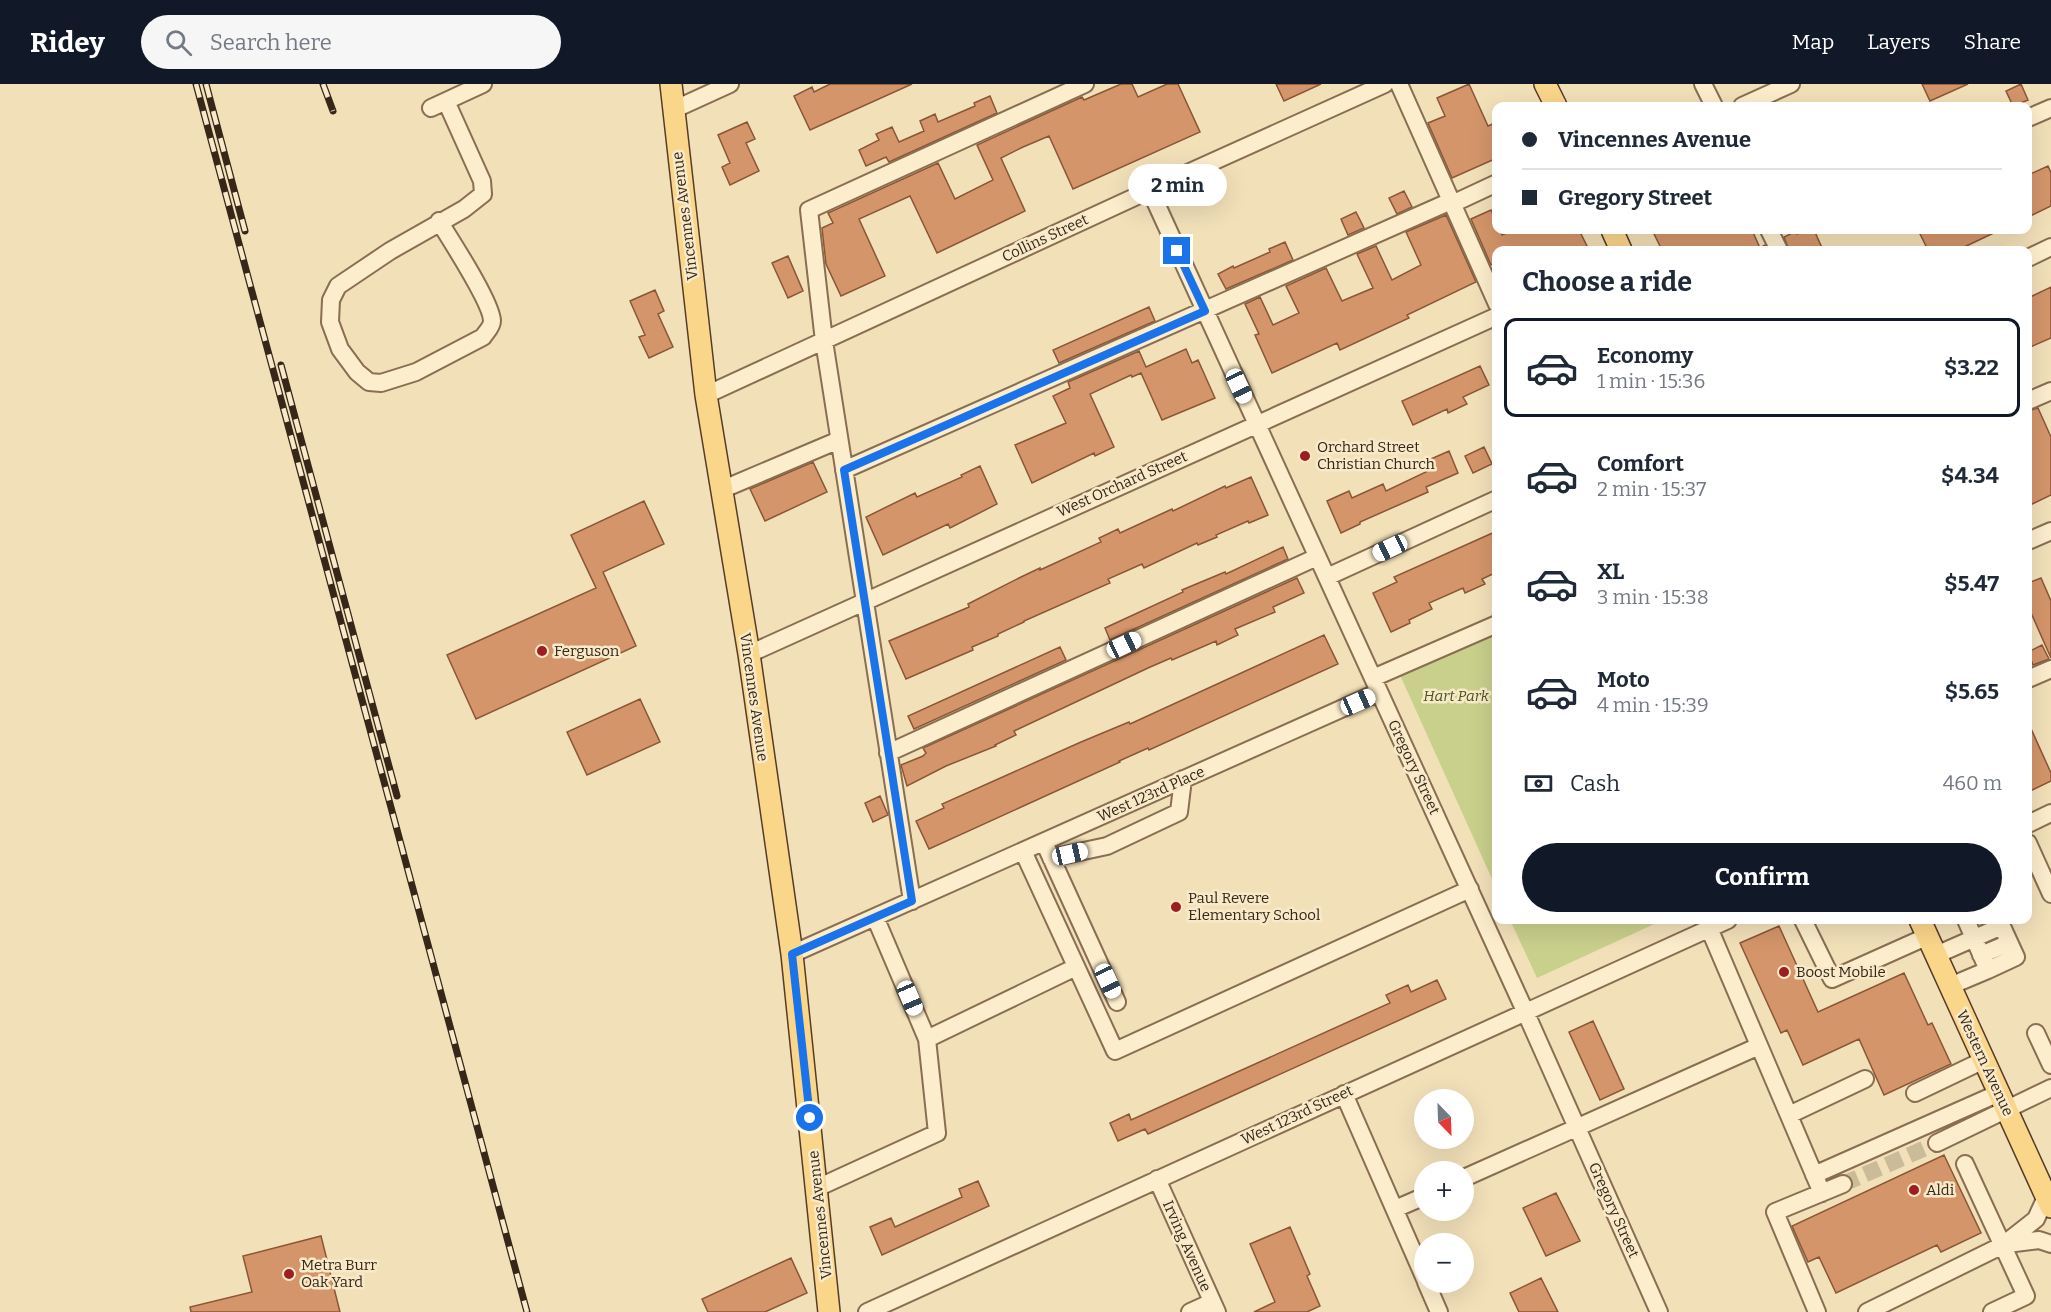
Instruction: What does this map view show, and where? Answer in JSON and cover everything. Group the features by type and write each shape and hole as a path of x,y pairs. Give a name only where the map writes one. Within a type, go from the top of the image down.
{"main road":[{"name":"Vincennes Avenue","path":"671,84 706,395 748,654 792,954 830,1312"},
{"path":"1545,84 1554,102"},
{"name":"Western Avenue","path":"1924,928 2049,1202"}],"street":[{"path":"439,221 489,310 492,321 490,328 483,337 416,372 381,383 369,382 357,372 340,350 330,322 331,300 338,286 390,251 439,221 477,200 483,194 483,187 439,104 483,84"},
{"path":"673,110 730,84"},
{"path":"912,901 824,341 809,210 1085,84"},
{"name":"Collins Street","path":"706,395 1386,84"},
{"path":"1399,84 1492,293"},
{"path":"1703,84 1712,102"},
{"path":"1751,102 1791,84"},
{"path":"2032,116 2051,108"},
{"path":"844,470 1492,185"},
{"name":"Gregory Street","path":"1150,190 1526,1011 1659,1312"},
{"path":"2032,256 2051,248"},
{"name":"West Orchard Street","path":"748,654 1492,318"},
{"path":"2032,399 2051,391"},
{"path":"722,490 839,440"},
{"path":"1327,577 1492,501"},
{"path":"2032,539 2051,531"},
{"path":"888,753 1317,557"},
{"name":"West 123rd Place","path":"792,954 1183,780 1492,627"},
{"path":"2032,677 2051,669"},
{"path":"1052,858 1107,846 1179,812 1183,780"},
{"path":"2032,820 2051,813"},
{"path":"1044,842 1117,1002"},
{"path":"1023,851 1115,1051 1470,889"},
{"path":"2033,868 2051,894"},
{"path":"817,1188 937,1133 927,1038 875,917"},
{"name":"West 123rd Street","path":"867,1312 1718,924"},
{"path":"1805,924 1832,979 1924,928"},
{"path":"1968,924 1985,962"},
{"path":"1936,956 1974,939 1998,924"},
{"path":"1950,986 2009,943 2000,924"},
{"path":"1709,928 1822,1193"},
{"path":"927,1038 1076,967"},
{"path":"2036,1033 2051,1065"},
{"path":"1474,1173 1759,1046"},
{"path":"1915,1093 1984,1060"},
{"path":"1789,1115 1865,1078"},
{"path":"1814,1175 2003,1102 2051,1088"},
{"path":"1344,1094 1414,1253"},
{"path":"1937,1143 2003,1102"},
{"path":"1965,1164 2026,1296 1992,1312"},
{"name":"Irving Avenue","path":"1157,1179 1214,1307"},
{"path":"1817,1312 1775,1212 1843,1184"},
{"path":"1395,1209 1414,1201"},
{"path":"1868,1312 2003,1245 2036,1219 2049,1202"},
{"path":"2003,1245 2039,1240 2051,1244"},
{"path":"1431,1293 1439,1312"},
{"path":"1190,1312 1214,1307"}],"green space":[{"name":"Hart Park","path":"1492,633 1492,879 1400,675"},
{"path":"1512,924 1654,924 1537,978"}],"building":[{"path":"830,84 912,84 810,130 794,96 812,87 814,92"},
{"path":"1121,84 1132,84 1138,97 1167,84 1178,84 1200,132 1073,189 1049,136 1023,147 1001,158 1025,211 937,253 910,196 859,219 885,276 841,296 826,264 822,228 833,223 828,213 938,163 955,199 993,180 977,145 1082,97 1084,100"},
{"path":"1276,84 1321,84 1284,101"},
{"path":"1469,84 1488,126 1492,124 1492,160 1452,178 1428,123 1445,116 1437,98"},
{"path":"1922,84 1968,84 1930,101"},
{"path":"2021,84 2028,100 2011,102 2006,91"},
{"path":"990,96 997,113 889,162 886,157 866,166 859,150 879,140 876,134 892,127 899,142 924,131 920,121 935,114 938,122 975,106 974,103"},
{"path":"747,122 755,139 746,143 759,171 730,185 722,167 730,163 718,135"},
{"path":"2048,166 2051,173 2051,206 2032,215 2032,173"},
{"path":"1404,191 1412,207 1397,214 1389,198"},
{"path":"1491,210 1492,234 1581,234 1587,246 1492,246 1491,265 1471,219"},
{"path":"1356,212 1364,228 1348,235 1341,219"},
{"path":"1446,215 1476,282 1407,315 1409,318 1340,350 1337,343 1272,373 1255,335 1259,334 1245,304 1260,297 1273,325 1299,313 1286,286 1326,268 1342,301 1373,288 1357,254 1376,246 1392,280 1421,265 1406,232"},
{"path":"1654,234 1754,234 1759,246 1660,246"},
{"path":"1790,234 1816,234 1821,246 1787,246 1784,237"},
{"path":"1920,234 1992,234 1966,246 1926,246"},
{"path":"1285,242 1293,260 1226,289 1218,274 1270,252 1269,249"},
{"path":"788,256 803,291 788,298 772,263"},
{"path":"2051,287 2051,338 2032,346 2032,296"},
{"path":"655,290 664,311 658,314 673,347 649,358 639,337 645,335 630,301"},
{"path":"1149,307 1155,321 1059,363 1053,350"},
{"path":"1186,349 1192,363 1198,360 1215,398 1162,420 1141,373 1132,377 1131,375 1090,394 1114,447 1095,456 1094,453 1032,483 1015,445 1066,423 1053,396 1070,388 1068,382 1139,351 1146,367"},
{"path":"1480,366 1489,385 1463,397 1467,404 1448,413 1447,409 1413,425 1402,401"},
{"path":"2038,408 2051,437 2051,495 2032,504 2032,410"},
{"path":"1484,447 1492,464 1473,473 1465,456"},
{"path":"1449,451 1458,473 1426,487 1428,492 1360,522 1341,533 1327,501 1349,491 1352,498 1383,484 1386,491 1426,472 1422,463"},
{"path":"813,462 827,492 765,521 750,489"},
{"path":"980,466 997,504 950,528 948,524 883,555 866,517 915,493 917,497 962,477 961,475"},
{"path":"1251,477 1268,515 1249,523 1248,521 1216,535 1217,537 1198,545 1197,543 1144,568 1142,564 1108,579 1110,583 1024,621 972,647 973,650 906,679 889,641 969,607 968,604 1021,577 1101,542 1099,538 1118,529 1120,533 1225,486 1226,488"},
{"name":"Ferguson","path":"644,501 664,544 603,572 636,646 476,719 447,655 596,588 571,535"},
{"path":"1492,533 1492,574 1482,579 1485,584 1465,593 1463,588 1429,603 1432,609 1391,632 1373,593 1397,582 1394,577"},
{"path":"1283,547 1288,559 1110,640 1105,628 1183,592 1182,590 1225,572 1226,574"},
{"path":"1297,578 1304,593 1273,607 1275,612 1235,629 1238,635 1217,645 1216,641 1148,668 1014,731 1016,735 996,746 946,766 907,786 901,765 923,756 926,753 923,748"},
{"path":"2041,578 2051,601 2051,658 2032,615 2032,581"},
{"path":"1324,635 1338,664 1149,750 1148,748 1119,761 929,849 916,821 944,808 942,804 1081,742 1129,722 1130,724"},
{"path":"2042,645 2049,659 2033,665 2032,650"},
{"path":"1060,647 1066,660 914,729 908,716"},
{"path":"640,699 660,742 587,775 567,732"},
{"path":"2032,731 2051,773 2051,781 2032,790"},
{"path":"880,796 888,815 873,822 865,803"},
{"path":"1779,926 1818,1012 1904,973 1928,1025 1932,1023 1951,1064 1884,1095 1859,1039 1803,1065 1787,1030 1781,1033 1740,943"},
{"path":"1437,980 1446,999 1148,1134 1145,1129 1118,1141 1110,1123 1129,1114 1131,1120 1390,1003 1386,995 1408,985 1411,992"},
{"path":"1593,1021 1624,1089 1600,1100 1569,1032"},
{"name":"Aldi","path":"1944,1155 1981,1233 1941,1252 1937,1245 1836,1293 1819,1257 1808,1262 1792,1226"},
{"path":"978,1181 989,1206 882,1255 870,1227 891,1218 895,1227 962,1197 959,1189"},
{"path":"1556,1193 1580,1241 1546,1256 1523,1208"},
{"path":"1290,1227 1310,1274 1307,1276 1320,1306 1307,1312 1254,1312 1275,1302 1250,1244"},
{"name":"Metra Burr Oak Yard","path":"321,1236 340,1312 191,1312 190,1307 252,1292 243,1256"},
{"path":"791,1258 807,1293 765,1312 708,1312 702,1299"},
{"path":"1541,1278 1558,1312 1519,1312 1510,1293"}],"tunnel":[{"path":"1843,1184 1937,1143"}],"railway":[{"path":"196,84 527,1312"},
{"path":"206,84 245,231"},
{"path":"323,84 333,111"},
{"path":"281,365 397,796"}],"place":[{"name":"Orchard Street Christian Church","path":"1305,456"},
{"name":"Ferguson","path":"542,651"},
{"name":"Paul Revere Elementary School","path":"1176,907"},
{"name":"Boost Mobile","path":"1784,972"},
{"name":"Aldi","path":"1914,1190"},
{"name":"Metra Burr Oak Yard","path":"289,1274"}],"route":[{"path":"810,1118 792,954 912,901 844,470 1205,311 1177,251"}]}
